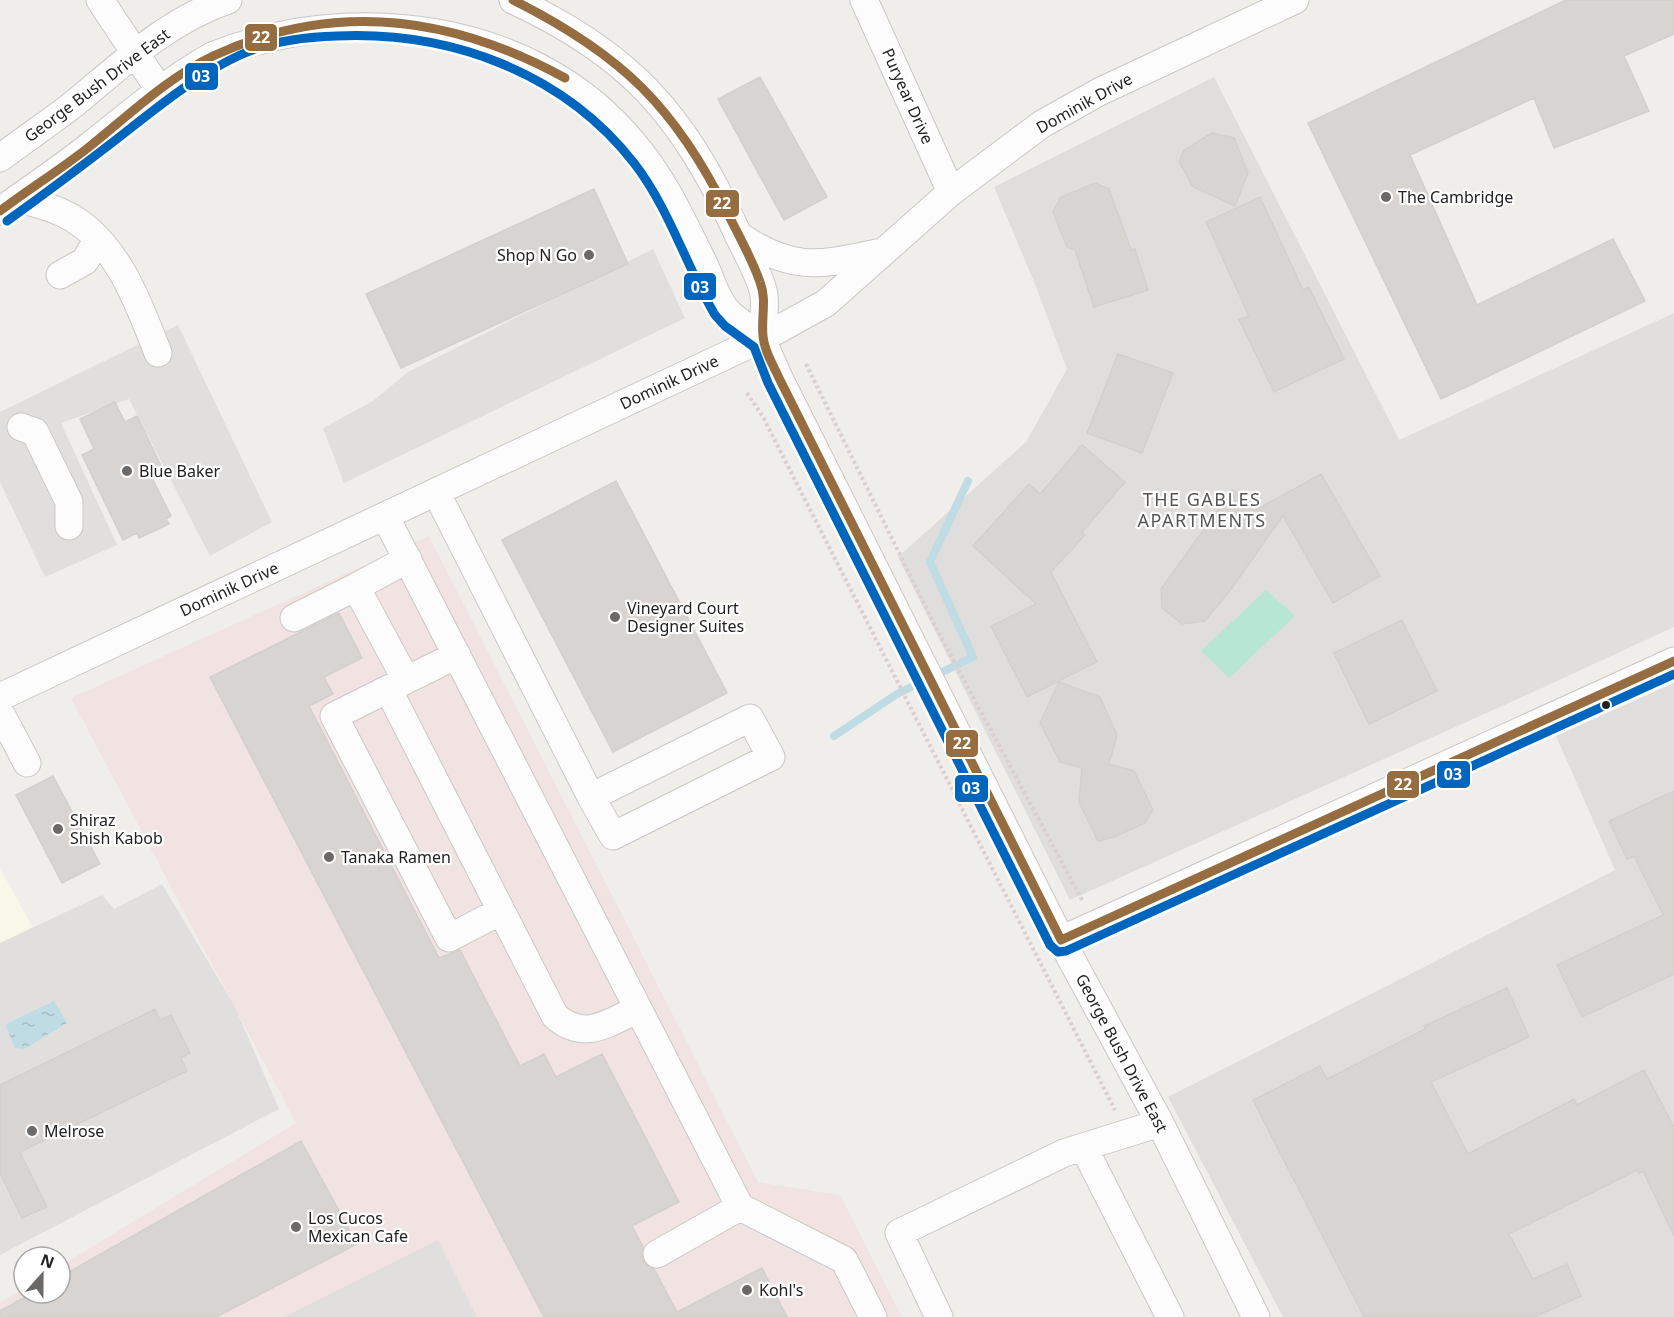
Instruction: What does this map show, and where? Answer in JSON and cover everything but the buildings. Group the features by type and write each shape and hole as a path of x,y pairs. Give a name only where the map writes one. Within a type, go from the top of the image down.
{"street":[{"path":"100,0 159,89"},
{"name":"George Bush Drive East","path":"0,158 72,105 136,52 177,25 228,0"},
{"name":"George Bush Drive East","path":"513,0 560,10 639,80 677,123 712,180 764,291 763,338 779,378 1061,940 1160,1123 1256,1317"},
{"name":"Puryear Drive","path":"864,0 951,192"},
{"name":"Dominik Drive","path":"0,697 763,338 825,303 951,192 1042,124 1100,92 1295,0"},
{"path":"8,205 85,150 159,89 213,56 260,33 318,20 368,17 419,20 475,33 544,64 569,80 615,121 642,153 666,189 726,310 763,338"},
{"path":"8,205 46,205 77,221 97,240 132,285 158,353"},
{"path":"738,235 759,249 788,262 830,263 883,251"},
{"path":"60,275 85,261 97,240"},
{"path":"21,427 35,432 69,501 69,526"},
{"path":"436,492 591,797 613,836 771,757 750,718 591,797"},
{"path":"386,516 740,1207 844,1260 873,1317"},
{"path":"294,618 408,559"},
{"path":"356,587 397,685 501,911 555,1016 566,1026 596,1029 638,1009"},
{"path":"457,655 334,716 449,938 501,911"},
{"path":"1061,940 1674,662"},
{"path":"0,712 27,763"},
{"path":"939,1317 899,1233 1064,1153 1160,1123"},
{"path":"1084,1148 1170,1317"},
{"path":"657,1254 740,1207"}],"path":[{"path":"806,364 971,694 1082,900"},
{"path":"747,393 768,427 879,648 925,732 1117,1113"}],"shaded area":[{"name":"THE GABLES APARTMENTS","path":"1214,77 1529,694 1070,900 898,557 1026,442 1067,369 1035,284 994,187"},
{"path":"653,249 685,318 344,483 323,428 373,401 408,372"},
{"path":"1674,313 1674,627 1529,694 1397,441"},
{"path":"178,325 272,522 210,556 129,399 61,423 117,545 45,577 0,482 0,412"},
{"path":"429,536 758,1182 840,1195 902,1317 0,1317 0,1303 12,1296 12,1305 72,1305 72,1259 296,1123 71,698"},
{"path":"1674,683 1674,1317 1283,1317 1168,1097 1615,870 1556,736"},
{"path":"0,868 33,928 0,945"},
{"path":"162,884 235,1007 279,1109 19,1245 12,1245 12,1249 0,1255 0,943 102,895 114,909"},
{"path":"438,1240 477,1317 284,1317"}],"green space":[{"path":"1266,590 1295,616 1229,678 1201,651"}],"water":[{"path":"54,1001 67,1023 24,1049 15,1048 6,1026 8,1023"}],"waterway":[{"path":"834,736 897,694 973,657 930,562 968,481"}],"transit line":[{"name":"22","path":"513,0 585,41 642,87 666,114 709,178 746,249 760,282 763,295 763,336 769,357 1061,940 1674,661"},
{"name":"22","path":"0,211 78,155 164,86 196,65 258,38 303,27 347,22 392,23 436,29 479,41 522,57 565,78"},
{"name":"03","path":"7,221 190,84 240,55 275,43 337,36 379,36 421,41 462,50 501,64 539,82 574,104 605,131 634,163 657,199 715,315 725,326 754,347 768,383 1050,945 1058,952 1066,951 1674,674"}],"place":[{"name":"The Cambridge","path":"1386,197"},
{"name":"Shop N Go","path":"589,255"},
{"name":"Blue Baker","path":"127,471"},
{"name":"Vineyard Court Designer Suites","path":"615,617"},
{"name":"Shiraz Shish Kabob","path":"58,829"},
{"name":"Tanaka Ramen","path":"329,857"},
{"name":"Melrose","path":"32,1131"},
{"name":"Los Cucos Mexican Cafe","path":"296,1227"},
{"name":"Kohl's","path":"747,1290"}],"district":[{"name":"THE GABLES APARTMENTS","path":"1202,509"}]}
